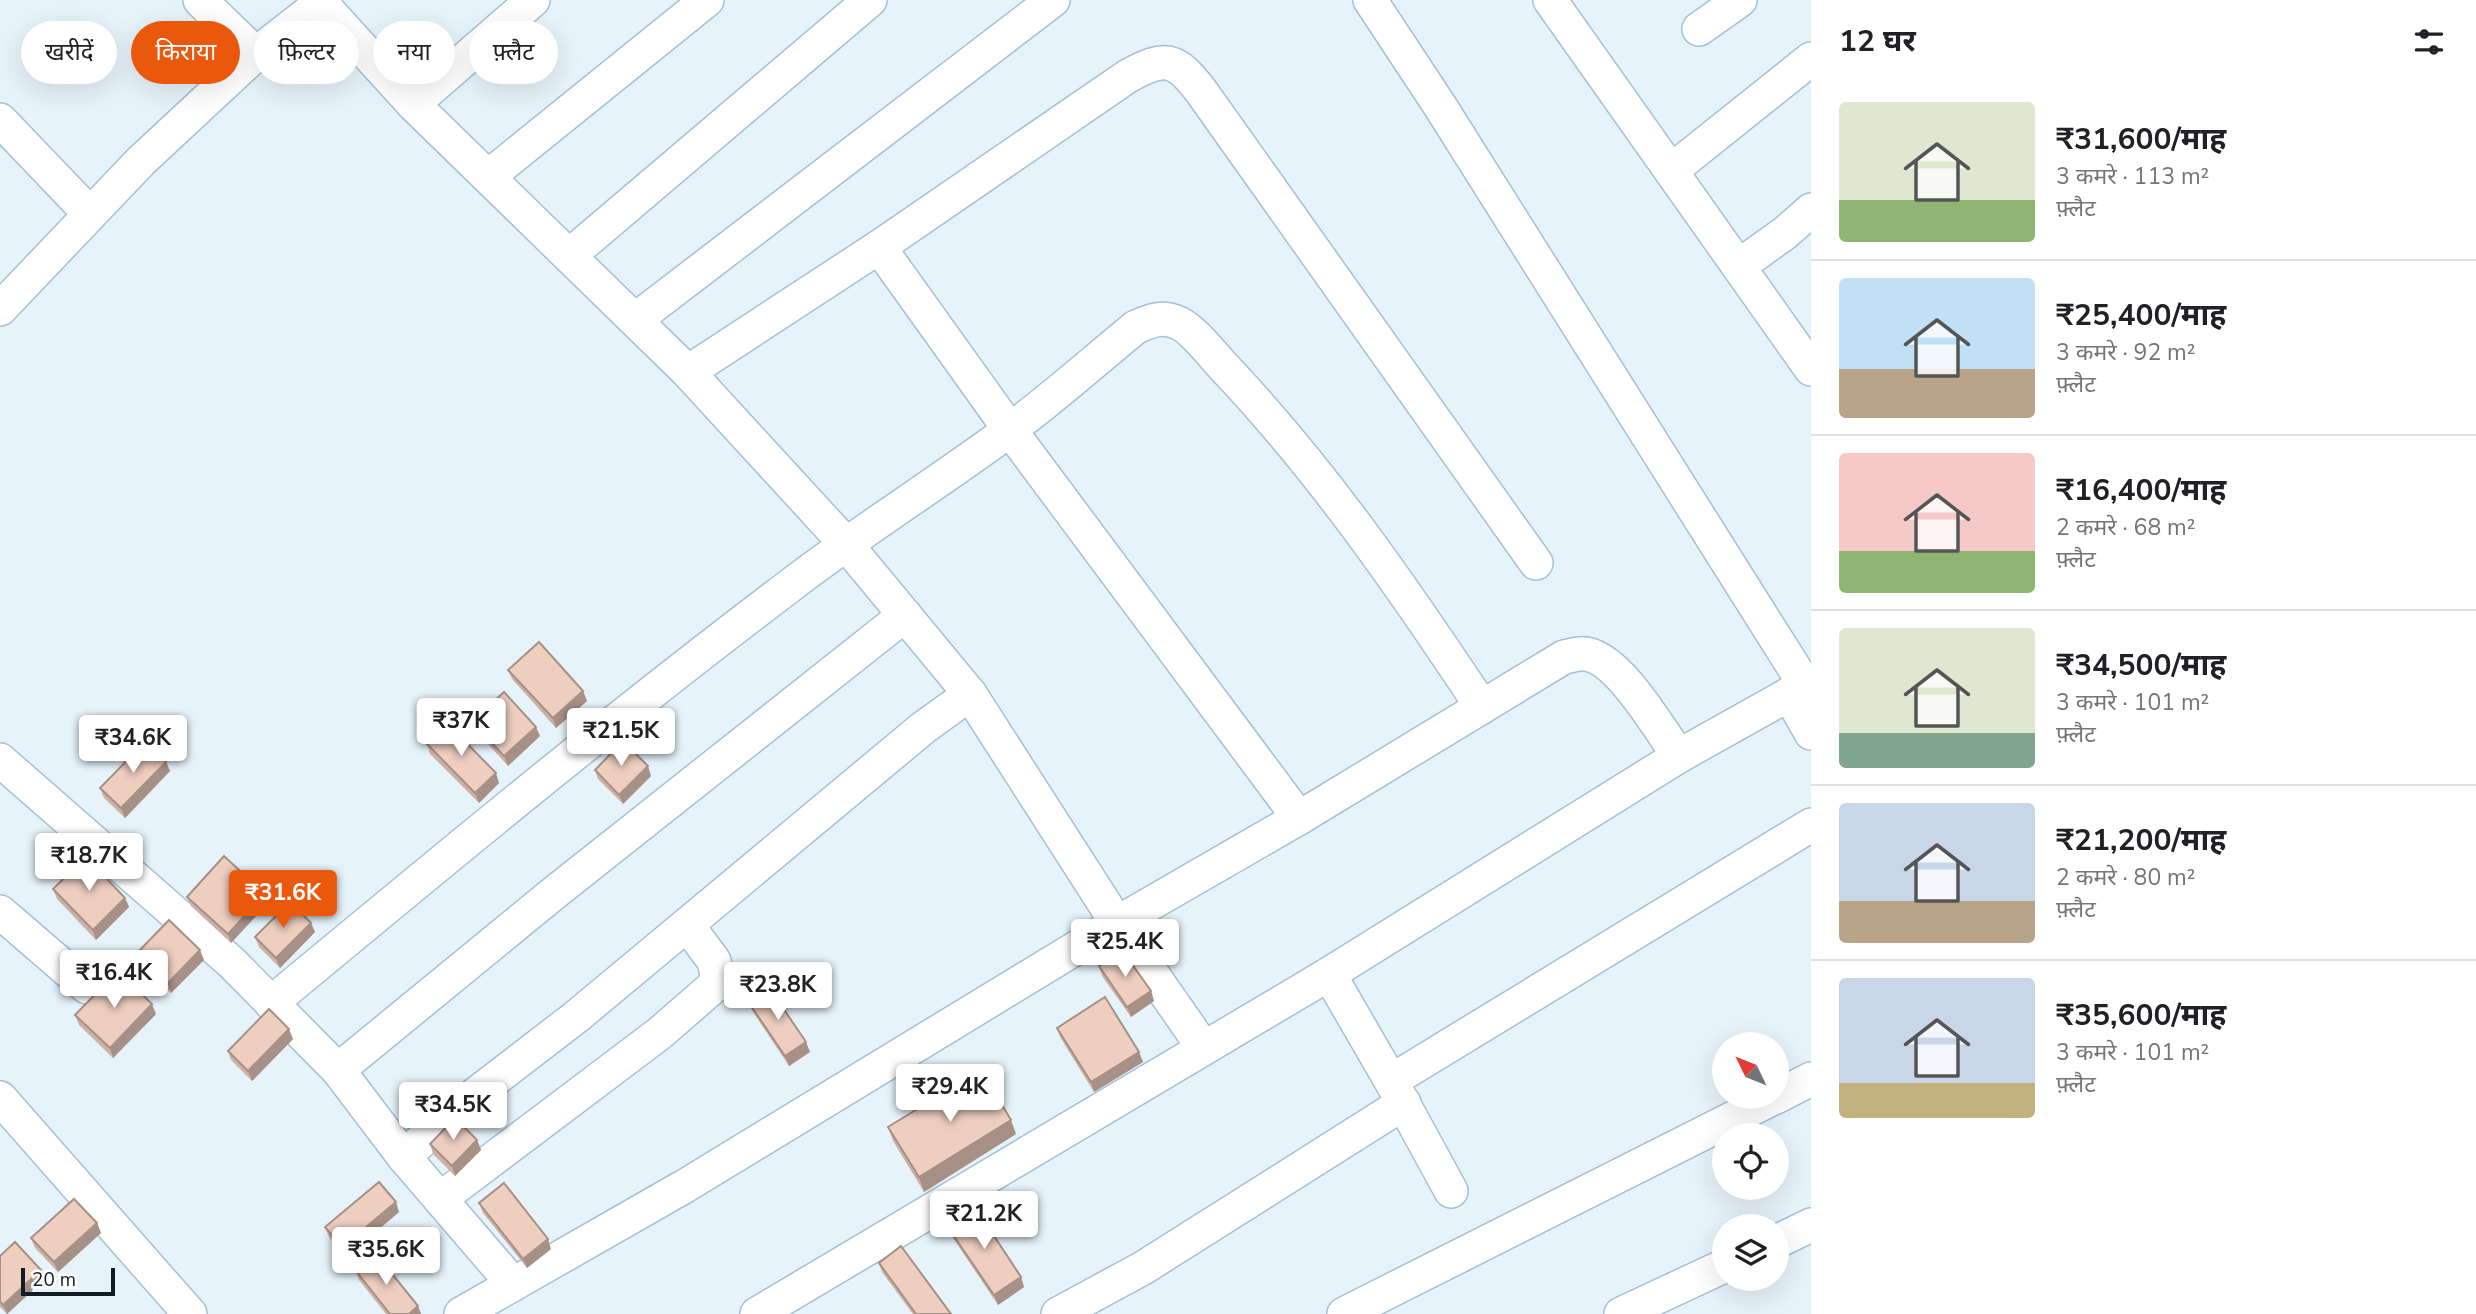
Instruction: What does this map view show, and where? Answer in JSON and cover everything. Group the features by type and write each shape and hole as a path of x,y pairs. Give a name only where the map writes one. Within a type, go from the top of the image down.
{"street":[{"path":"200,0 254,52"},
{"path":"413,104 534,0"},
{"path":"489,176 707,0"},
{"path":"570,255 870,0"},
{"path":"635,320 1053,0"},
{"path":"1370,0 1447,118 1802,687 1811,733"},
{"path":"1550,0 1811,369"},
{"path":"1699,29 1740,0"},
{"path":"299,21 323,2 413,104 688,372 845,543 970,694 1118,923 1203,1047"},
{"path":"0,309 141,161 254,56"},
{"path":"1672,170 1811,59"},
{"path":"688,372 879,247 1128,76 1150,64 1169,62 1186,71 1201,91 1536,563"},
{"path":"0,120 90,215"},
{"path":"1739,266 1811,211"},
{"path":"879,247 1010,430 1299,818"},
{"path":"271,1003 666,681 845,543 899,509 1010,430 1136,327 1156,319 1178,322 1264,409 1410,598 1482,707"},
{"path":"338,1070 565,884 905,615"},
{"path":"461,1314 685,1186 1564,657 1585,653 1604,661 1623,677 1679,756"},
{"path":"757,1314 1329,974 1679,756 1802,687"},
{"path":"404,1157 455,1110 576,1017 923,728 970,694"},
{"path":"0,760 221,953 338,1070 404,1157 513,1284"},
{"path":"1058,1314 1143,1268 1397,1092 1811,825"},
{"path":"0,912 87,986"},
{"path":"440,1199 660,1033 714,986 718,975 714,961 688,926"},
{"path":"1329,974 1451,1191"},
{"path":"1789,1090 1811,1079"},
{"path":"0,1098 190,1314"},
{"path":"1345,1314 1750,1110"},
{"path":"1789,1236 1811,1225"},
{"path":"1621,1314 1712,1272"}],"building":[{"path":"539,642 583,691 553,718 508,670"},
{"path":"504,692 536,727 504,756 472,722"},
{"path":"447,723 496,773 475,793 427,744"},
{"path":"623,741 648,766 619,795 595,770"},
{"path":"145,742 166,762 121,808 100,788"},
{"path":"224,856 265,894 228,934 187,897"},
{"path":"86,857 125,898 93,930 53,889"},
{"path":"290,902 311,923 276,958 255,937"},
{"path":"169,920 200,950 168,983 137,953"},
{"path":"1122,950 1151,991 1127,1007 1099,966"},
{"path":"118,971 152,1004 110,1048 75,1015"},
{"path":"770,989 806,1042 785,1056 749,1003"},
{"path":"1105,997 1139,1052 1091,1082 1057,1028"},
{"path":"269,1009 289,1029 248,1071 228,1051"},
{"path":"981,1070 1011,1120 919,1177 888,1127"},
{"path":"455,1118 477,1140 452,1166 430,1144"},
{"path":"379,1182 396,1202 342,1247 325,1227"},
{"path":"504,1183 548,1239 523,1259 479,1203"},
{"path":"74,1199 97,1223 54,1262 31,1238"},
{"path":"975,1207 1021,1277 994,1295 947,1226"},
{"path":"15,1242 41,1270 3,1305 0,1301 0,1256"},
{"path":"901,1246 951,1314 916,1314 879,1263"},
{"path":"376,1254 418,1306 409,1314 390,1314 356,1271"}]}
